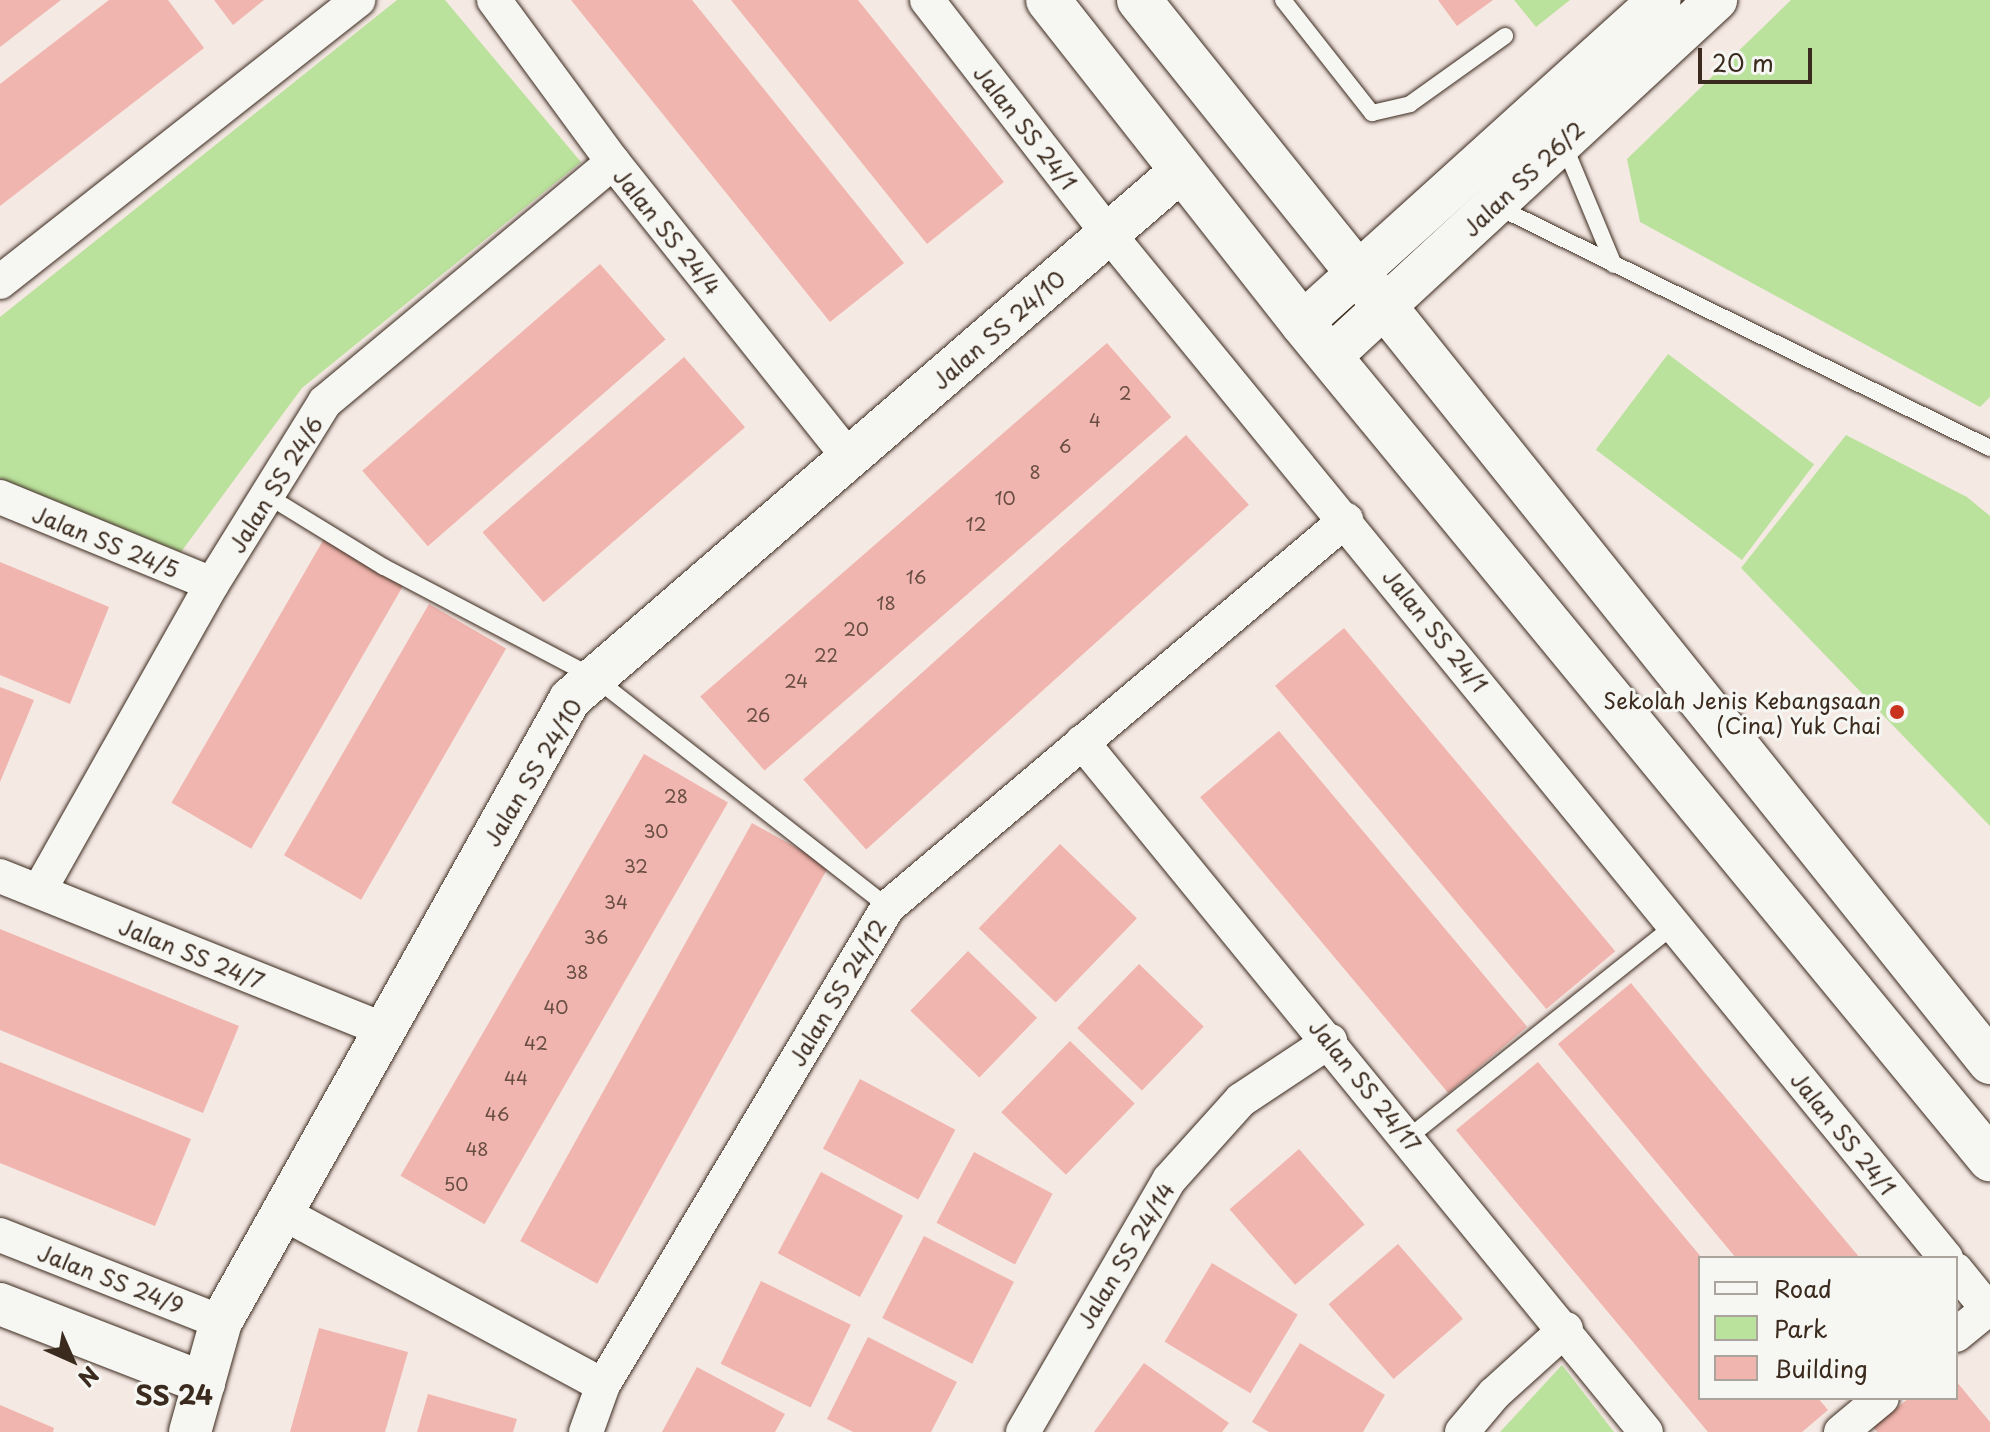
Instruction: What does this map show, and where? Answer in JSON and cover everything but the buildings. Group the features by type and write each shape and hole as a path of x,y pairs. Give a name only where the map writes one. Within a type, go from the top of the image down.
{"main road":[{"path":"1048,0 1302,323 1990,1159"},
{"path":"1139,0 1990,1062"}],"street":[{"path":"0,282 358,0"},
{"name":"Jalan SS 24/4","path":"494,0 613,162 849,458"},
{"name":"Jalan SS 24/1","path":"927,0 1108,233 1346,520 1944,1256"},
{"name":"Jalan SS 26/2","path":"1330,357 1372,290 1660,0"},
{"name":"Jalan SS 26/2","path":"1302,323 1372,290 1494,205 1716,0"},
{"name":"Jalan SS 24/6","path":"39,891 212,584 325,402 613,162"},
{"name":"Jalan SS 24/10","path":"190,1432 221,1322 570,699 1182,170"},
{"name":"Jalan SS 24/5","path":"0,497 212,584"},
{"name":"Jalan SS 24/12","path":"586,1432 603,1385 888,907 1346,520"},
{"name":"Jalan SS 24/17","path":"1082,742 1566,1329 1646,1432"},
{"name":"Jalan SS 24/7","path":"0,876 385,1030"},
{"name":"Jalan SS 24/14","path":"1023,1432 1169,1180 1241,1100 1330,1041"},
{"path":"283,1213 603,1385"},
{"name":"Jalan SS 24/9","path":"0,1235 221,1322"},
{"path":"1958,1272 1989,1310 1958,1333"},
{"path":"0,1304 204,1383"},
{"path":"1462,1432 1494,1394 1566,1329"},
{"path":"1849,1429 1880,1400"}],"lane":[{"path":"1283,0 1372,113 1410,104 1505,36"},
{"path":"1563,142 1614,265"},
{"path":"1494,205 1990,448"},
{"path":"268,496 384,567 595,678 888,907"},
{"path":"1409,1137 1675,925"}],"green space":[{"path":"397,0 445,0 581,162 302,388 181,552 0,478 0,317"},
{"path":"1514,0 1570,0 1536,27"},
{"path":"1791,0 1990,0 1990,397 1980,407 1640,222 1627,159"},
{"path":"1668,354 1814,464 1742,560 1596,450"},
{"path":"1846,435 1967,497 1990,516 1990,826 1741,568"},
{"path":"1562,1365 1614,1432 1500,1432"}],"place":[{"name":"Sekolah Jenis Kebangsaan (Cina) Yuk Chai","path":"1897,712"}],"district":[{"name":"SS 24","path":"174,1395"}]}
